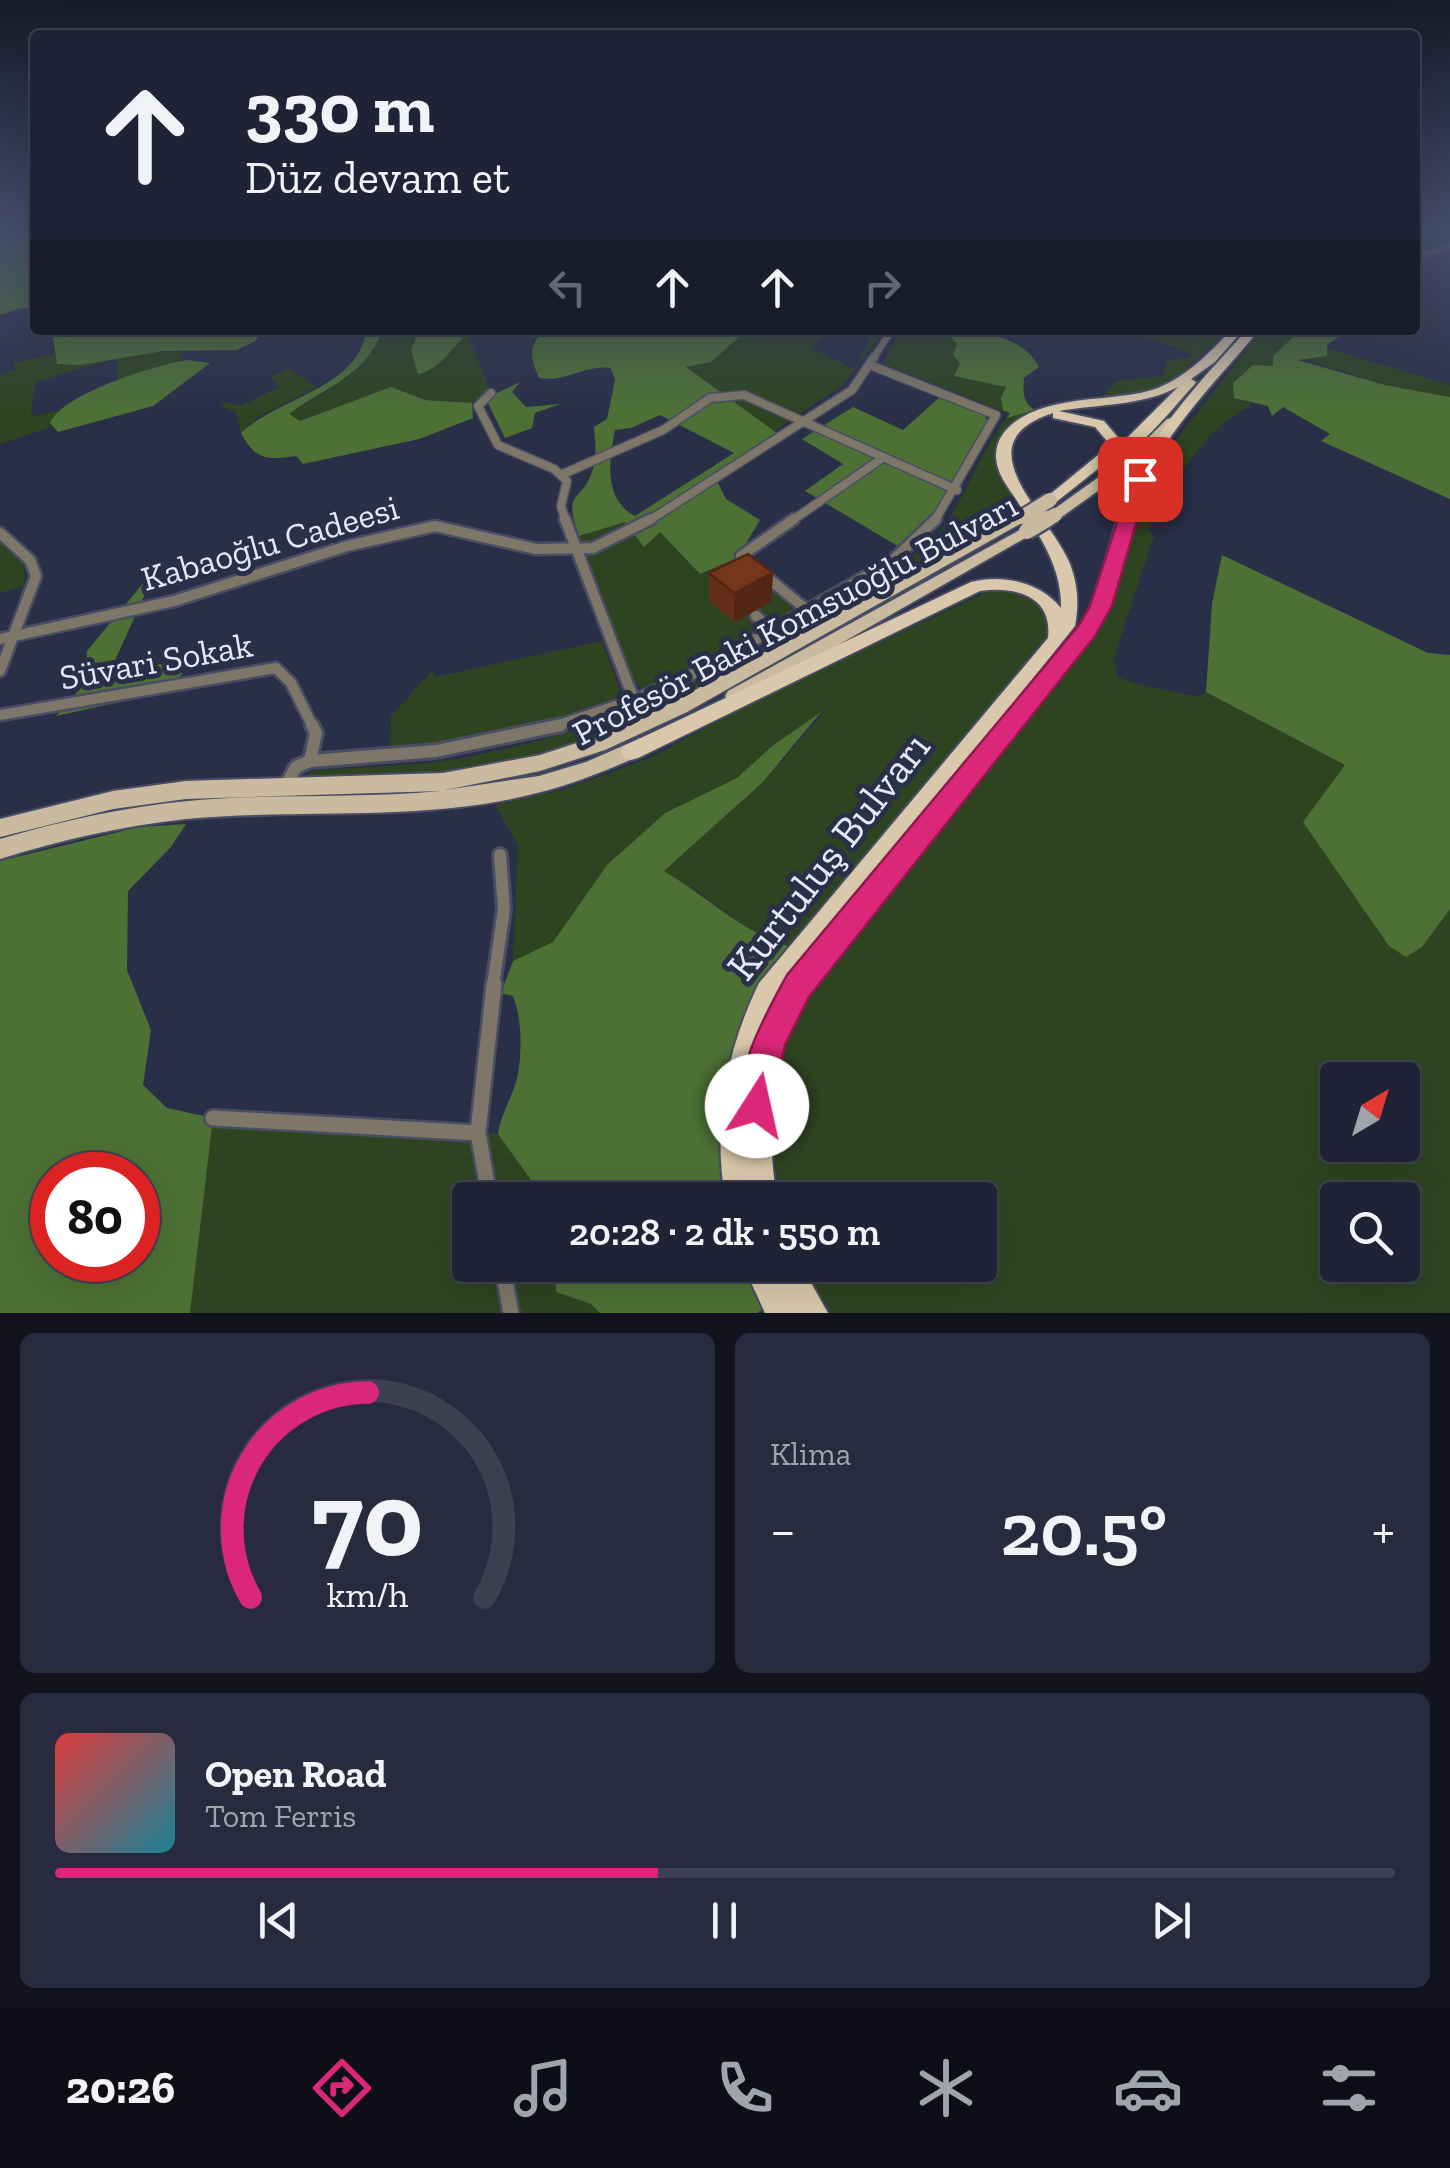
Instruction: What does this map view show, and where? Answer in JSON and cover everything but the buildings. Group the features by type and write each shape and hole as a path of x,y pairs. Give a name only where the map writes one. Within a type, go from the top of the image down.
{"highway":[{"name":"Profesör Baki Komsuoğlu Bulvarı","path":"1052,508 1138,437 1232,335"},
{"name":"Profesör Baki Komsuoğlu Bulvarı","path":"1199,394 1249,335"},
{"path":"1056,655 1072,607 1070,586 1058,557 1005,470 1002,454 1010,432 1021,421 1046,410 1130,399 1173,386 1218,350"},
{"path":"1056,655 1101,606 1140,479 1199,394"},
{"path":"1052,508 1112,449 1114,441 1104,428 1075,416 1048,416 1023,429 1012,450 1019,480 1079,579 1082,617 1056,655"},
{"path":"631,752 986,584 1018,587 1047,604 1060,626 1056,655"},
{"name":"Kurtuluş Bulvarı","path":"736,1182 732,1160 734,1092 749,1033 768,991 1056,655"},
{"name":"Kurtuluş Bulvarı","path":"760,1182 756,1152 757,1106 769,1042 786,1004 1056,655"},
{"path":"766,1282 780,1313"},
{"path":"795,1282 812,1313"}],"main road":[{"name":"Profesör Baki Komsuoğlu Bulvarı","path":"0,849 94,824 180,810 398,804 477,797 546,783 631,752 1138,456 1199,394"},
{"name":"Profesör Baki Komsuoğlu Bulvarı","path":"0,828 150,795 219,788 443,782 526,767 598,744 680,707 1024,524"}],"street":[{"name":"Kabaoğlu Cadeesi","path":"0,639 68,627 174,600 346,546 436,526 536,549 593,548 642,525 852,390 889,335"},
{"path":"285,788 296,766 310,760 414,756 474,748 531,736 634,700 704,669 913,548 942,516 996,415 870,365"},
{"path":"491,392 478,406 494,441 563,474 567,481 561,506 634,700"},
{"path":"563,474 663,430 710,398 744,395 957,490"},
{"path":"807,610 741,556 884,457"},
{"path":"0,533 30,560 36,576 0,671"},
{"path":"756,616 770,629"},
{"name":"Süvari Sokak","path":"0,715 276,668 290,683 316,733 310,760"},
{"path":"487,1182 478,1133 482,1067 504,910 500,854"},
{"path":"213,1118 478,1133"},
{"path":"505,1282 511,1313"}],"green space":[{"path":"0,291 30,291 30,309 0,315"},
{"path":"260,335 237,350 164,351 80,365 57,364 53,338"},
{"path":"380,335 423,335 452,348 468,335 490,390 472,403 425,400 391,387 299,421 288,414 356,369"},
{"path":"380,335 366,359 289,414 300,421 391,387 425,400 472,403 473,418 419,439 303,464 296,456 270,458 257,454 241,433 345,369 365,337"},
{"path":"417,335 465,335 439,363 418,374 411,350"},
{"path":"540,335 741,335 711,362 686,367 785,439 738,461 718,483 726,499 760,520 737,558 700,574 660,532 644,547 625,522 579,536 573,503 593,469 594,427 607,419 615,380 611,368 602,367 558,378 539,378 532,352","holes":["660,415 734,453 635,516 625,509 613,490 610,466 615,430 631,428"]},
{"path":"741,335 821,335 812,348 854,369 873,335 880,335 843,385 773,432 684,367 711,362"},
{"path":"898,335 991,335 1028,353 1039,367 1024,378 1026,400 1035,410 1006,429 998,453 1005,480 1021,509 688,697 538,759 435,778 305,779 311,771 462,758 594,723 712,670 860,589 924,548 950,517 987,447 1010,414 883,364"},
{"path":"945,335 990,335 1019,346 1030,355 1039,367 1024,378 1024,392 1035,410 1007,418 1010,413 1003,410 1001,398 1006,387 954,376 960,363 953,355 957,345 951,336"},
{"path":"1138,335 1222,335 1175,380 1146,392 1100,400 1116,381 1162,376 1168,361 1191,357 1189,352"},
{"path":"1258,335 1296,335 1273,356 1274,366 1234,398 1250,402 1250,406 1203,444 1166,496 1148,531 1154,536 1114,657 1117,676 1123,679 1199,697 1206,692 1346,765 1406,957 1422,947 1450,909 1450,1313 831,1313 812,1282 997,1282 997,1182 776,1182 772,1136 776,1078 794,1024 828,969 1090,642 1104,619 1151,472"},
{"path":"1296,335 1341,335 1327,345 1327,356 1298,360 1385,385 1450,397 1450,499 1321,441 1330,434 1283,407 1272,416 1268,406 1234,398 1233,383 1253,365 1273,366 1273,356"},
{"path":"1327,348 1450,385 1450,397 1385,385 1297,357 1327,356"},
{"path":"164,351 185,353 177,363 119,383 116,359"},
{"path":"55,353 58,364 112,359 35,382 31,417 60,410 53,416 53,426 0,444 0,374 16,369 12,363"},
{"path":"187,360 210,363 153,406 58,432 50,423 58,412 90,392 133,374"},
{"path":"288,368 317,387 258,417 241,433 236,412 221,406 226,402 241,406 279,387 270,377"},
{"path":"520,382 512,392 526,407 560,404 535,413 532,428 505,438 488,403 493,395"},
{"path":"941,396 983,413 987,420 931,519 901,548 805,491 843,464 802,439 853,407 903,430"},
{"path":"625,522 653,535 660,532 700,574 737,558 799,608 702,661 641,688 632,677 579,536"},
{"path":"0,539 24,564 25,585 0,593"},
{"path":"1222,555 1428,653 1450,655 1450,909 1422,947 1406,957 1389,946 1303,822 1345,765 1206,692 1212,604"},
{"path":"145,581 151,581 111,669 162,664 183,673 165,692 56,716 86,682 87,651"},
{"path":"997,587 1027,594 1052,613 1048,640 791,947 756,932 663,872 763,782 823,714 771,747 737,778 665,813 607,865 553,942 513,961 518,845 495,805 562,790 650,758 748,705"},
{"path":"602,641 620,690 612,702 475,739 390,745 391,716 433,670 435,677"},
{"path":"821,712 763,782 664,871 757,933 791,947 736,1182 532,1182 498,1134 516,1082 520,1055 516,1005 513,996 501,993 513,961 553,942 607,865 665,813 737,778 771,747"},
{"path":"186,824 171,847 128,891 127,970 151,1030 143,1085 167,1108 213,1118 190,1313 0,1313 0,861 139,827"},
{"path":"213,1118 498,1134 532,1182 452,1182 452,1282 556,1282 556,1292 592,1304 600,1313 190,1313"},
{"path":"556,1282 756,1282 765,1308 757,1313 600,1313 591,1304 556,1292"}],"route":[{"path":"757,1106 769,1042 798,986 1087,630 1101,606 1140,479"}]}
